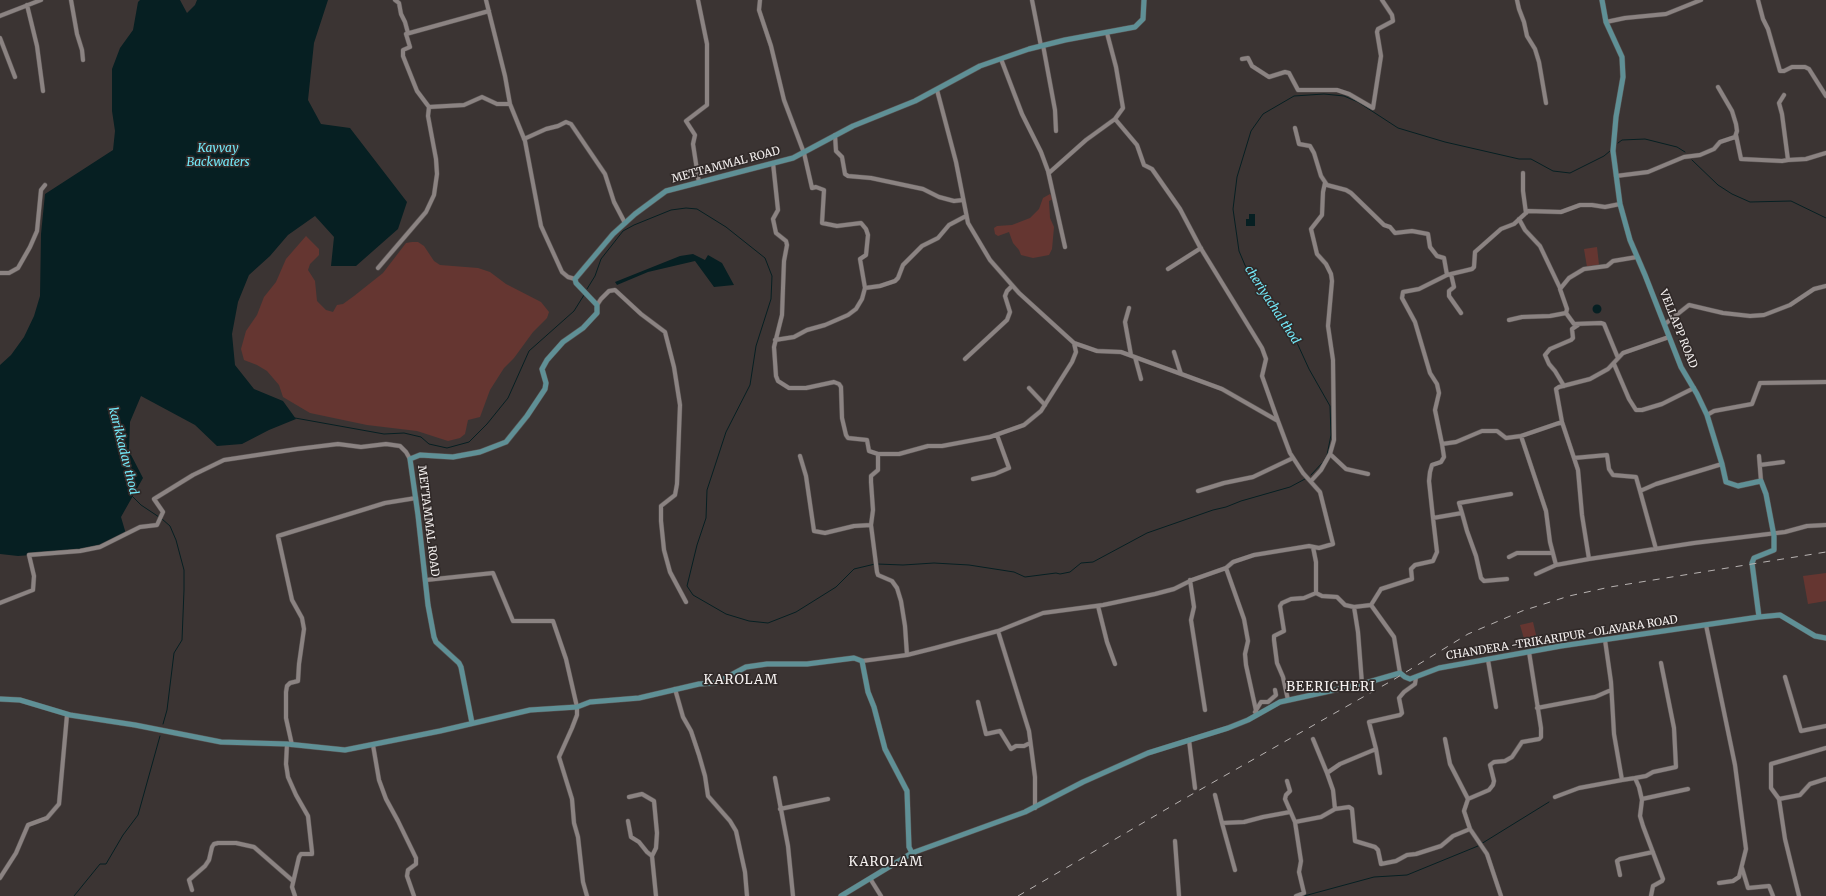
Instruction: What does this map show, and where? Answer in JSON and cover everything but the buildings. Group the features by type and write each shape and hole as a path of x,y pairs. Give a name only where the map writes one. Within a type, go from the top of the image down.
{"main road":[{"name":"METTAMMAL ROAD","path":"575,279 613,234 666,191 793,158 853,126 915,101 980,66 1042,46 1136,27 1143,17 1144,0"},
{"name":"VELLAPP ROAD","path":"1602,0 1606,22 1622,57 1622,77 1613,144 1620,204 1628,234 1681,367 1694,388 1707,415 1726,482 1738,486 1760,481"},
{"path":"575,279 576,283 585,294 597,305"},
{"name":"METTAMMAL ROAD","path":"472,723 461,666 436,642 434,637 410,459 420,455 453,457 480,452 506,442 527,416 545,389 546,383 542,369 547,360 563,342 583,328 595,316 598,309 597,305"},
{"path":"1759,616 1752,563 1754,558 1774,550 1774,533 1766,494 1760,481"},
{"name":"CHANDERA -TRIKARIPUR -OLAVARA ROAD","path":"1416,677 1439,668 1529,652 1759,616 1780,615 1815,636 1826,638"},
{"path":"0,699 20,700 68,715 221,742 290,745 345,750 530,710 577,707 590,702 639,698 662,694 675,689 699,684 716,683 746,667 767,664 807,664 854,658 862,661 868,692 874,708 885,750 907,791 909,847 912,853"},
{"path":"841,896 912,853 1035,808 1083,782 1141,756 1228,728 1251,718 1256,713 1280,702 1362,684 1400,673 1408,679 1416,677"}],"street":[{"path":"0,16 41,0"},
{"path":"71,0 83,60"},
{"path":"378,268 426,212 434,195 437,174 436,159 428,116 429,107 417,91 402,56 403,50 410,46 406,37 408,32 401,14 399,2 395,0"},
{"path":"486,0 505,76 510,104 524,139 541,226 562,272 568,277 575,279"},
{"path":"698,0 706,44 707,105 686,121 695,135 693,144 699,183"},
{"path":"760,0 759,10 772,46 784,100 804,153 812,188 816,187 824,190 822,223 837,226 861,223 866,229 868,235 866,255 860,259 865,288 862,299 856,309 848,315 825,325 807,330 794,337 775,340"},
{"path":"1032,0 1055,110 1056,131"},
{"path":"1242,59 1248,58 1252,66 1269,77 1285,72 1289,73 1298,90 1337,90 1349,94 1373,108 1381,56 1377,32 1378,29 1393,22 1392,15 1382,0"},
{"path":"1517,0 1518,10 1524,22 1527,36 1535,49 1539,62 1546,104"},
{"path":"1606,22 1626,18 1666,14 1701,0"},
{"path":"1758,0 1780,71 1784,71 1792,67 1805,67 1826,96"},
{"path":"27,5 37,46 43,91"},
{"path":"408,32 489,11"},
{"path":"1048,171 1050,172 1086,140 1115,119 1123,108 1116,67 1107,33"},
{"path":"0,38 15,77"},
{"path":"1001,59 1022,114 1041,152 1048,171 1065,247"},
{"path":"1718,87 1732,111 1736,124 1736,135 1742,159 1782,161 1806,159 1826,153"},
{"path":"937,90 956,162 968,223 990,260 1012,286 1074,344 1097,351 1121,352 1222,389 1278,421"},
{"path":"1784,95 1779,103 1782,114 1788,160"},
{"path":"429,107 464,105 482,97 497,104 510,104"},
{"path":"862,661 907,655 998,631 1043,613 1098,606 1174,589 1190,580 1226,568 1233,562 1254,554 1309,546 1324,547 1333,544 1320,492 1303,473 1293,458 1278,421 1262,376 1266,359 1262,348 1201,248 1180,209 1152,169 1144,165 1137,145 1115,119"},
{"path":"524,139 566,122 571,124 605,174 614,202 625,223"},
{"path":"1296,128 1299,144 1310,146 1325,183 1322,192 1322,215 1311,229 1317,254 1326,264 1331,274 1332,281 1328,326 1333,360 1332,388 1334,440 1330,454 1321,470 1311,481"},
{"path":"836,135 836,151 842,157 845,174 848,176 871,178 923,188 939,197 954,201 963,200"},
{"path":"1616,176 1648,172 1684,157 1700,155 1712,151 1720,142 1732,139 1736,135"},
{"path":"773,163 778,210 773,219 776,233 786,241 787,245 784,261 782,310 775,340 774,361 778,381 789,388 806,388 834,382 839,384 841,387 842,418 846,435 848,438 867,440 869,451 878,454 899,454 928,446 942,446 997,435 1024,425 1041,411 1075,357 1074,344"},
{"path":"1523,173 1523,192 1526,213"},
{"path":"1325,183 1351,193 1384,225 1390,227 1395,233 1412,231 1428,234 1430,247 1437,256 1444,258 1454,287 1449,292 1449,296 1461,313"},
{"path":"0,273 9,273 18,268 30,247 37,231 41,190 45,185"},
{"path":"1371,605 1381,589 1412,579 1411,569 1415,565 1433,561 1437,552 1429,481 1432,465 1442,462 1444,457 1435,410 1439,393 1430,373 1415,322 1402,298 1403,292 1419,289 1449,274 1472,269 1474,267 1475,252 1501,229 1514,224 1526,213 1534,211 1561,212 1580,205 1592,204 1605,207 1620,204"},
{"path":"865,288 880,286 898,278 903,265 922,246 938,238 950,225 966,216"},
{"path":"1519,219 1525,230 1540,246 1560,288 1567,309 1566,313 1570,321 1578,324 1604,324 1618,358"},
{"path":"1168,269 1201,248"},
{"path":"1560,288 1580,270 1607,266 1613,261 1637,257"},
{"path":"965,359 1007,320 1010,312 1005,296 1007,291 1012,286"},
{"path":"1665,324 1689,305 1723,313 1750,316 1764,315 1790,305 1814,288 1826,286"},
{"path":"597,305 601,298 609,291 615,290 646,318 665,332 674,367 680,412 680,447 675,495 660,506 661,522 664,550 670,572 686,602"},
{"path":"1129,308 1125,322 1133,356 1141,379"},
{"path":"1509,320 1522,317 1566,313"},
{"path":"1564,386 1549,364 1545,355 1550,349 1571,340 1573,338 1572,329 1578,324"},
{"path":"1589,559 1582,515 1578,470 1562,422 1556,389 1590,380 1614,364 1623,353 1669,337"},
{"path":"1174,352 1180,374"},
{"path":"1614,364 1629,400 1636,410 1642,410 1662,404 1694,388"},
{"path":"1707,415 1714,411 1752,404 1760,382 1826,382"},
{"path":"1029,388 1045,405"},
{"path":"1442,444 1456,442 1482,431 1498,431 1506,438 1521,436 1562,422"},
{"path":"973,479 995,474 1009,468 997,435"},
{"path":"1521,436 1546,511 1556,565"},
{"path":"0,603 33,590 34,576 29,555 80,551 100,547 140,527 157,525 163,512 154,499 193,475 224,460 297,448 338,444 361,447 386,444 400,446 410,459"},
{"path":"878,454 878,470 871,476 873,510 871,525 878,575 892,581 901,601 905,626 907,655"},
{"path":"1330,454 1346,469 1368,474"},
{"path":"800,456 806,476 806,488 814,524 814,531 825,533 854,526 871,525"},
{"path":"1574,458 1607,456 1609,469 1613,475 1636,477 1656,549"},
{"path":"1759,456 1760,481"},
{"path":"1198,491 1224,483 1253,478 1293,458"},
{"path":"1760,465 1783,462"},
{"path":"1640,491 1656,484 1722,464"},
{"path":"1507,579 1484,581 1481,578 1476,556 1459,503 1512,494"},
{"path":"295,896 292,887 300,855 310,855 312,852 308,816 288,777 286,764 290,745 286,718 286,692 287,686 298,681 304,629 302,618 292,600 278,536 385,503 416,498"},
{"path":"1433,518 1462,513"},
{"path":"1536,574 1556,565 1589,559 1774,533 1807,526 1826,525"},
{"path":"1313,547 1316,562 1316,593"},
{"path":"1508,558 1517,553 1553,553"},
{"path":"1226,568 1244,619 1248,641 1245,654 1246,665 1256,713"},
{"path":"426,580 493,573 513,621 553,621 566,659 577,707 577,715 559,757 572,799 583,882 587,896"},
{"path":"1190,580 1194,607 1191,620 1205,710"},
{"path":"1288,700 1283,677 1277,663 1274,640 1274,636 1284,631 1280,606 1282,603 1291,599 1304,598 1316,593 1322,596 1337,598 1346,605 1354,607 1371,605"},
{"path":"1371,605 1392,632 1400,673"},
{"path":"1098,606 1107,642 1115,664"},
{"path":"1354,607 1358,632 1362,684"},
{"path":"1706,625 1737,781 1746,849 1739,877 1733,881 1719,882"},
{"path":"998,631 1029,731 1035,777 1035,808"},
{"path":"1605,640 1611,690 1614,734 1622,780"},
{"path":"1468,799 1489,790 1493,785 1494,781 1490,765 1494,762 1505,761 1512,757 1522,742 1539,740 1541,728 1529,652"},
{"path":"1488,660 1496,707"},
{"path":"1555,797 1579,788 1646,776 1653,772 1676,768 1674,728 1661,663"},
{"path":"1380,773 1369,722 1400,715 1402,712 1399,698 1404,692 1415,684 1416,677"},
{"path":"1785,677 1802,731 1826,726"},
{"path":"675,689 683,717 691,731 699,755 705,776 708,796 730,821 736,831 745,872 747,896"},
{"path":"1256,713 1261,702 1268,702 1276,695 1275,690"},
{"path":"1537,708 1595,696 1611,690"},
{"path":"978,702 986,734 1000,731 1011,749 1016,746 1024,746 1030,743"},
{"path":"0,878 16,852 28,825 46,818 60,804 68,715"},
{"path":"1313,739 1333,790 1334,809"},
{"path":"1446,739 1450,764 1468,799 1464,811 1470,829 1487,854 1500,896"},
{"path":"1189,740 1195,788"},
{"path":"373,745 379,780 386,799 416,858 416,864 408,870 407,876 414,896"},
{"path":"1799,896 1785,839 1780,799 1771,788 1771,764 1826,748"},
{"path":"1326,773 1340,764 1376,749"},
{"path":"775,778 788,846 793,896"},
{"path":"1635,778 1642,799 1640,816 1663,878 1662,881 1653,886 1652,896"},
{"path":"1780,799 1800,795 1810,784 1826,779"},
{"path":"1286,781 1290,791 1286,795 1285,799 1295,822 1301,861 1299,872 1305,894 1296,896"},
{"path":"1642,799 1688,790"},
{"path":"629,797 642,794 654,801 657,832 656,848 652,856 656,896"},
{"path":"1215,795 1235,870"},
{"path":"780,809 828,798"},
{"path":"1295,822 1321,817 1334,809 1349,806 1352,809 1355,841 1375,847 1378,850 1381,864 1396,861 1407,855 1435,848 1444,844 1453,836 1470,829"},
{"path":"1222,823 1244,822 1263,816 1290,812"},
{"path":"628,821 631,837 639,842 652,856"},
{"path":"1175,841 1179,896"},
{"path":"192,890 189,880 204,866 208,860 212,847 218,843 236,843 254,847 293,881"},
{"path":"1620,875 1617,861 1620,859 1653,852"},
{"path":"1742,866 1748,888 1769,886 1773,896"},
{"path":"872,877 871,880 881,896"}],"shaded area":[{"path":"1050,194 1053,199 1049,201 1050,218 1054,227 1052,249 1049,255 1033,258 1021,255 1013,243 1009,232 998,236 995,234 994,228 997,226 1012,225 1030,218 1039,209 1043,198"},
{"path":"306,236 319,249 319,255 310,264 308,270 315,281 317,301 326,310 333,312 337,305 343,304 383,273 406,243 418,242 424,246 434,261 440,265 478,268 490,272 506,284 541,302 549,312 547,318 533,332 514,358 504,368 490,390 480,417 468,420 465,434 460,438 448,441 417,431 367,425 310,413 283,397 279,385 267,371 244,360 241,349 246,331 257,315 264,297 276,282 286,259"},
{"path":"1597,247 1599,265 1587,267 1584,249"},
{"path":"1826,573 1826,601 1808,604 1803,576"},
{"path":"1533,622 1537,639 1525,642 1520,625"}],"water":[{"name":"Kavvay Backwaters","path":"140,0 180,0 187,13 195,5 197,0 328,0 314,43 308,100 321,124 350,128 407,202 398,229 356,266 331,266 334,237 315,216 288,235 270,256 249,275 238,302 232,334 235,365 254,389 283,401 296,419 269,430 242,444 217,446 195,425 141,396 130,422 129,451 143,478 121,517 126,534 95,550 18,556 0,554 0,365 11,355 24,337 34,316 40,296 41,234 45,194 113,150 115,131 112,111 112,69 120,48 133,30 138,2"},
{"path":"1249,214 1255,214 1255,226 1246,226 1246,219 1249,219"},
{"path":"693,254 705,260 708,255 722,263 734,285 714,287 695,261 648,272 617,285 615,282 680,256"},
{"path":"1595,305 1599,305 1601,309 1599,313 1595,313 1593,311 1593,307"}],"waterway":[{"name":"cheriyachal thod","path":"1311,475 1323,462 1327,455 1331,435 1330,406 1309,369 1293,334 1247,270 1239,251 1233,209 1237,177 1251,131 1263,114 1294,96 1324,94 1344,96 1358,102 1398,128 1445,142 1519,159 1531,159 1553,171 1570,173 1604,156 1610,151"},
{"path":"1618,143 1622,140 1645,139 1677,147 1685,152"},
{"path":"1692,160 1718,185 1732,194 1750,202 1791,201 1826,218"},
{"path":"587,289 595,276 601,259 623,231 671,210 686,208 697,209 726,227 765,258 772,276 771,299 756,346 750,385 726,432 707,490 706,518 697,545 687,586 693,595 726,614 749,621 768,623 796,612 836,587 854,569 875,564"},
{"path":"295,418 384,434 404,433 421,437 429,444 447,448 469,442 487,424 508,398 529,351 574,311 584,295"},
{"path":"877,564 903,565 934,563 969,565 1014,572 1025,577 1056,573 1060,574 1070,572 1081,563 1093,562 1147,533 1213,510 1290,487 1305,479"},
{"name":"karikkadav thod","path":"132,496 141,505 159,517"},
{"name":"karikkadav thod","path":"162,519 170,526 176,540 184,570 182,640 174,653 167,710 163,724"},
{"name":"karikkadav thod","path":"74,896 100,864 106,864 123,835 138,815 160,736"},
{"path":"1481,844 1549,802"},
{"path":"1304,896 1374,877 1407,875 1478,846"}],"railway":[{"path":"1018,896 1182,800 1393,680 1468,634 1522,611 1569,596 1610,587 1826,552"}],"district":[{"name":"KAROLAM","path":"741,680"},
{"name":"BEERICHERI","path":"1331,687"},
{"name":"KAROLAM","path":"886,862"}]}
